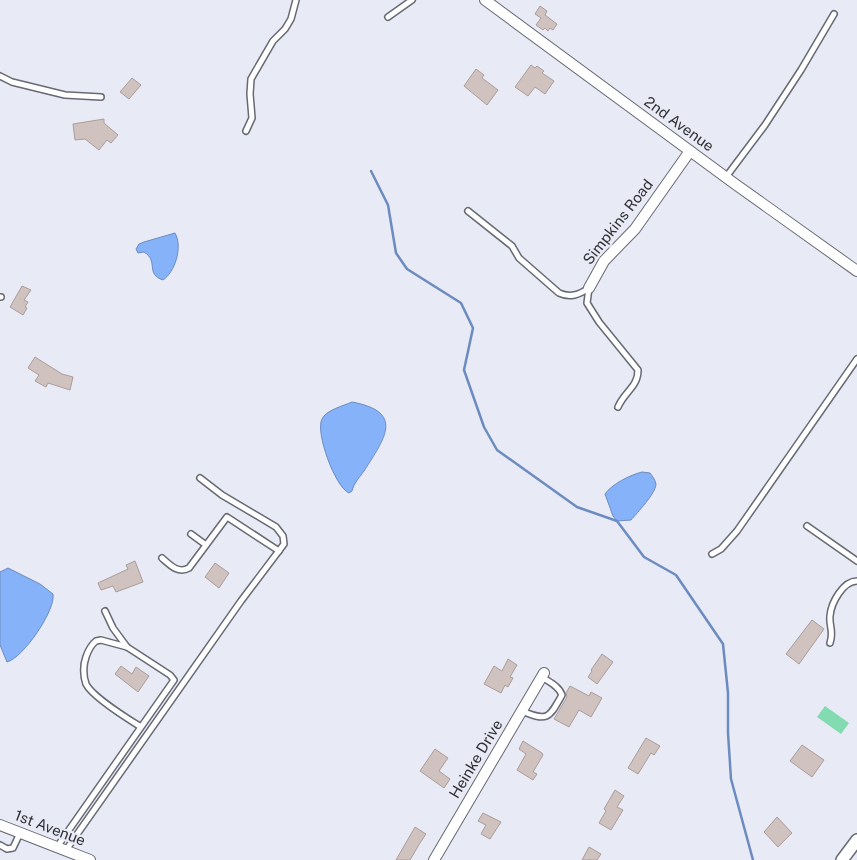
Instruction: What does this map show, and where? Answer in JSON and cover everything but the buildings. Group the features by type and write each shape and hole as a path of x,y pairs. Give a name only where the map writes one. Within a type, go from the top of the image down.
{"street":[{"name":"2nd Avenue","path":"485,0 857,271"},
{"name":"Simpkins Road","path":"589,288 604,261 636,229 690,151"},
{"name":"Heinke Drive","path":"434,860 543,675"},
{"name":"1st Avenue","path":"1,827 90,860"},
{"path":"842,860 857,840"}],"lane":[{"path":"246,131 252,118 251,79 273,41 291,19 296,0"},
{"path":"388,17 412,0"},
{"path":"726,177 765,125 801,70 834,14"},
{"path":"0,76 12,82 66,95 101,97"},
{"path":"468,211 512,246 519,258 559,293 567,296 576,295 589,288"},
{"path":"589,288 587,303 599,322 633,360 638,370 638,380 621,400 618,407"},
{"path":"712,554 721,550 737,531 857,359"},
{"path":"62,849 284,544 284,539 279,530 200,478"},
{"path":"162,558 175,568 184,570 193,563 227,517 279,551"},
{"path":"807,526 857,561"},
{"path":"191,534 206,545"},
{"path":"830,643 832,635 830,615 833,607 844,587 850,582 857,581"},
{"path":"104,611 113,628 127,647"},
{"path":"62,849 174,680 170,674 127,647 101,640 96,641 84,661 86,683 89,688 141,728"},
{"path":"522,711 533,716 548,716 562,695 561,691 543,675"},
{"path":"0,845 7,849 13,848 20,833"}],"green space":[{"path":"825,706 849,723 841,734 817,717"}],"water":[{"path":"175,233 178,245 177,259 171,271 163,280 153,271 151,259 144,252 138,253 136,249 139,244"},
{"path":"352,402 369,406 379,412 385,420 386,428 378,448 349,493 338,481 332,470 321,435 321,426 322,419 327,413"},
{"path":"642,472 650,473 654,479 656,484 653,492 631,520 617,521 613,516 605,494 622,480"},
{"path":"8,568 40,584 53,594 53,601 44,621 29,643 14,659 7,662 0,645 0,572"}],"waterway":[{"path":"371,171 388,205 396,253 407,269 461,303 473,328 464,370 484,427 497,450 577,507 617,521 644,557 676,575 723,644 728,693 731,779 753,860"}]}
